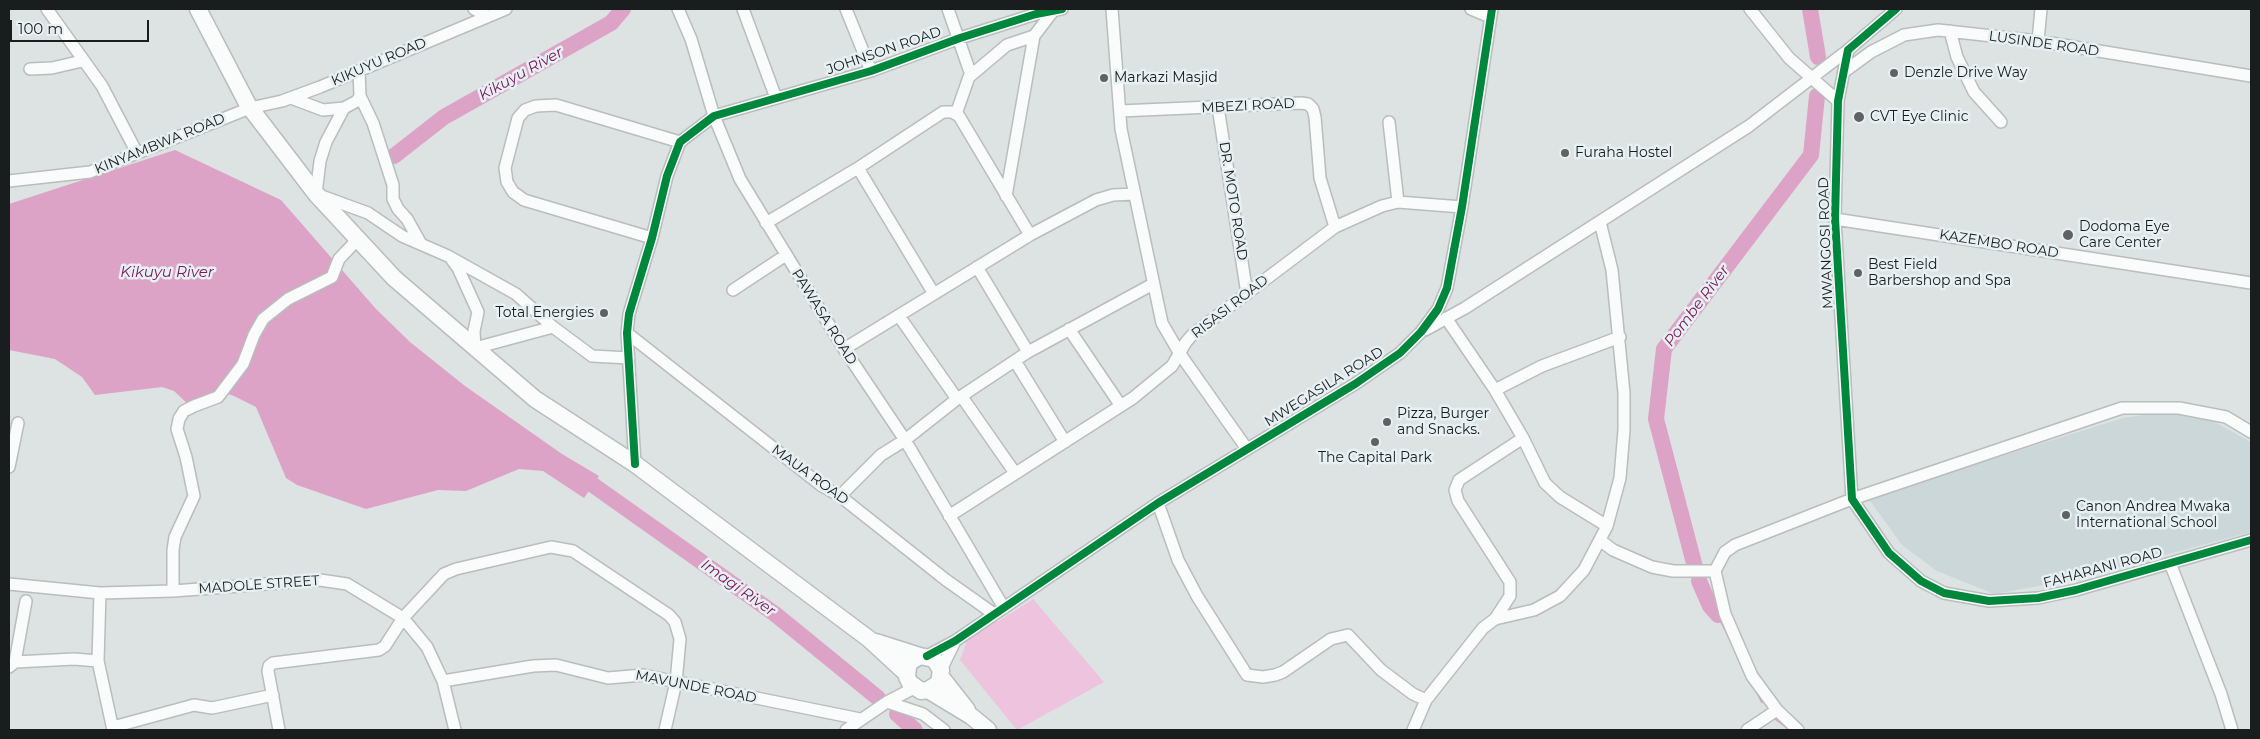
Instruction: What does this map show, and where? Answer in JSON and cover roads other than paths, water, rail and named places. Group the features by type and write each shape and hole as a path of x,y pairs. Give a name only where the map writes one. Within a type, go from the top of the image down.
{"highway":[{"path":"198,9 250,108 316,194 394,278 535,398 635,464 869,639 914,682 971,716 988,730"},
{"path":"869,639 934,659 941,673 971,716"},
{"path":"914,682 910,662 924,656"},
{"path":"914,682 939,683 941,673"}],"street":[{"path":"48,9 82,61 102,86 137,152"},
{"path":"474,9 487,16"},
{"name":"KIKUYU ROAD","path":"250,108 291,98 506,9"},
{"name":"PAWASA ROAD","path":"678,9 691,39 714,116 740,179 844,349 905,440 949,516 999,611"},
{"path":"743,9 776,98"},
{"path":"846,9 871,72"},
{"path":"948,9 960,38 971,75"},
{"path":"956,114 971,75 1007,45 1034,36 1058,9"},
{"name":"JOHNSON ROAD","path":"714,116 871,72 1036,11 1058,9"},
{"path":"1112,9 1120,129 1153,284 1165,330 1247,449"},
{"path":"1471,9 1491,13"},
{"path":"1750,9 1789,58 1838,101"},
{"path":"1421,332 1600,222 1749,126 1848,50 1896,9"},
{"path":"2038,41 2041,9"},
{"name":"MWEGASILA ROAD","path":"924,656 956,641 1158,502 1247,449 1400,353 1421,332 1438,309 1447,288 1462,207 1491,13"},
{"name":"LUSINDE ROAD","path":"1845,71 1871,52 1904,35 1918,31 1950,31 2038,41 2251,76"},
{"path":"1950,31 1957,56 1974,92 2001,122"},
{"path":"1006,196 1034,36"},
{"name":"MWANGOSI ROAD","path":"1848,50 1838,101 1835,219 1852,499"},
{"path":"30,69 52,68 82,61"},
{"path":"359,71 360,96 373,123 389,172 398,209 407,219 421,244"},
{"path":"291,98 323,110 344,108 357,101 360,96"},
{"name":"MBEZI ROAD","path":"1120,111 1301,103 1313,109 1320,178 1335,226"},
{"path":"652,238 524,200 513,192 507,182 505,168 518,118 525,110 536,106 556,105 680,142"},
{"name":"DR. MOTO ROAD","path":"1218,107 1247,294"},
{"name":"KINYAMBWA ROAD","path":"9,181 90,172 250,108"},
{"path":"344,108 326,142 320,161 316,194 368,213 402,236 448,256 516,294 553,328 592,356 629,358"},
{"path":"766,222 858,168 943,112 959,116 1030,235"},
{"path":"635,464 627,334 629,314 652,238 667,176 680,142 714,116"},
{"path":"1389,122 1398,202"},
{"path":"858,168 934,294"},
{"path":"844,349 1030,235 1096,200 1113,195 1135,194"},
{"name":"RISASI ROAD","path":"949,516 1120,406 1162,375 1194,334 1335,226 1382,206 1398,202 1462,207"},
{"name":"KAZEMBO ROAD","path":"1835,219 2251,283"},
{"path":"1495,619 1534,610 1560,596 1584,570 1601,541 1607,526 1620,478 1624,430 1620,337 1612,270 1600,222"},
{"path":"173,591 172,550 194,496 186,457 177,430 179,419 184,412 194,406 218,397 243,364 254,335 263,319 288,299 332,277 339,259 357,240"},
{"path":"733,290 786,255"},
{"path":"448,256 458,268 478,312 474,331 476,348 553,328"},
{"path":"977,267 1028,352"},
{"path":"840,496 881,455 905,440 959,398 1028,352 1153,284"},
{"path":"899,316 1015,473"},
{"path":"1446,318 1496,390 1545,482 1552,490 1607,526"},
{"path":"1070,329 1120,406"},
{"name":"MAUA ROAD","path":"627,334 822,486 840,496 946,580 999,611"},
{"path":"1496,390 1542,366 1620,337"},
{"path":"1015,361 1064,442"},
{"path":"1798,730 1777,710 1752,676 1725,614 1716,583 1716,571 1725,552 1735,545 1852,499 2122,408 2179,408 2226,417 2251,432"},
{"path":"9,467 18,423"},
{"path":"1412,730 1426,700 1474,638 1495,619 1510,596 1510,582 1458,501 1455,490 1459,480 1523,438"},
{"name":"FAHARANI ROAD","path":"1852,499 1889,553 1921,581 1944,593 1989,601 2038,598 2076,590 2251,540"},
{"path":"1158,502 1178,560 1198,596 1247,674 1263,678 1283,672 1331,639 1348,635 1381,670 1412,694 1426,700"},
{"path":"1601,541 1613,550 1652,567 1673,571 1716,571"},
{"path":"279,730 268,671 269,666 273,663 379,650 385,646 403,618 444,574 456,569 542,550 562,548 573,551 669,615 679,630 680,639 676,682 665,730"},
{"path":"2170,563 2221,694 2232,730"},
{"name":"MADOLE STREET","path":"14,584 100,593 173,591 320,580 347,584 403,618 427,647 443,681 451,729"},
{"path":"14,584 26,601"},
{"path":"36,587 26,601 12,664 74,660 98,661"},
{"path":"100,593 98,661 113,729 194,705 212,708 273,695"},
{"path":"941,673 956,641"},
{"name":"MAVUNDE ROAD","path":"443,681 543,665 556,666 608,678 642,674 860,719"},
{"path":"846,730 914,682"},
{"path":"887,702 923,714 944,730"},
{"path":"1747,730 1777,710"}],"water":[{"name":"Kikuyu River","path":"175,150 281,200 376,309 410,342 465,386 562,454 599,476 584,498 543,471 519,469 466,491 438,490 366,509 297,485 286,478 256,407 234,396 220,391 189,405 174,391 162,387 95,395 82,377 55,359 9,350 9,204"}],"waterway":[{"name":"Kikuyu River","path":"394,156 444,117 611,23 623,9"},
{"name":"Pombe River","path":"1810,9 1818,57"},
{"name":"Pombe River","path":"1695,567 1656,419 1664,349 1811,155 1817,96"},
{"name":"Imagi River","path":"593,485 775,614 878,698"},
{"name":"Pombe River","path":"1699,581 1710,606 1718,615"},
{"path":"1718,615 1730,639"},
{"path":"1757,692 1762,702"},
{"name":"Imagi River","path":"897,714 915,730"},
{"path":"1776,719 1789,729"}],"place":[{"name":"Denzle Drive Way","path":"1894,73"},
{"name":"Markazi Masjid","path":"1104,78"},
{"name":"CVT Eye Clinic","path":"1859,117"},
{"name":"Furaha Hostel","path":"1565,153"},
{"name":"Dodoma Eye Care Center","path":"2068,235"},
{"name":"Best Field Barbershop and Spa","path":"1858,273"},
{"name":"Total Energies","path":"604,313"},
{"name":"Pizza, Burger and Snacks.","path":"1387,422"},
{"name":"The Capital Park","path":"1375,442"},
{"name":"Canon Andrea Mwaka International School","path":"2066,515"}]}
